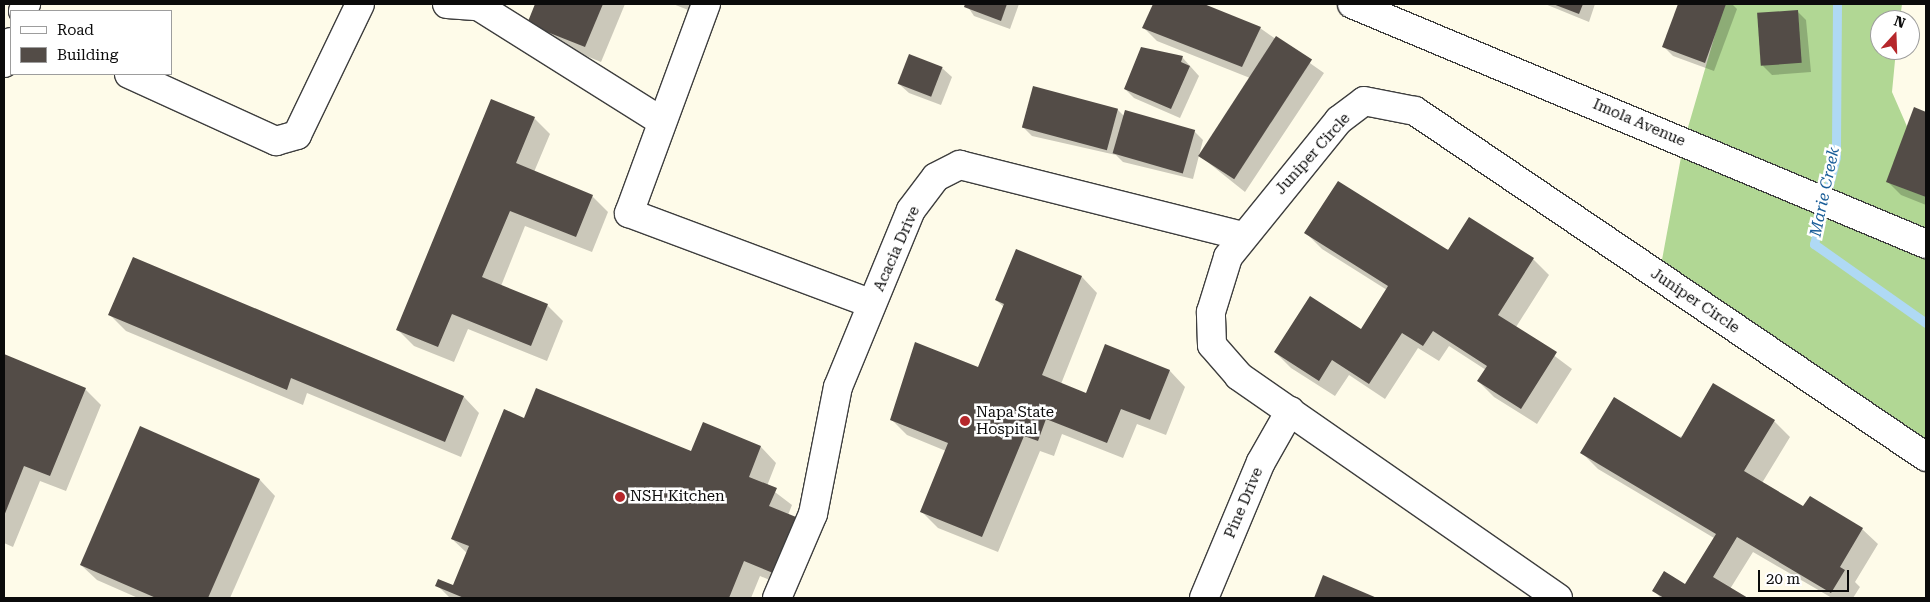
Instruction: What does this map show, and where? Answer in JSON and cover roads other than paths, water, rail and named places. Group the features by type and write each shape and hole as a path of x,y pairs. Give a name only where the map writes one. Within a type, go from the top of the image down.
{"street":[{"path":"131,75 276,140 297,135 360,4"},
{"path":"447,4 482,5 661,122"},
{"path":"706,4 629,213 872,304"},
{"name":"Imola Avenue","path":"1352,4 1926,244"},
{"path":"4,63 10,45"},
{"name":"Juniper Circle","path":"1558,598 1239,376 1212,345 1211,312 1219,280 1242,236 1339,120 1364,101 1415,111 1926,457"},
{"name":"Acacia Drive","path":"777,598 813,514 838,387 911,210 936,177 960,165 1242,236"},
{"name":"Pine Drive","path":"1204,598 1261,462 1290,411"}],"waterway":[{"name":"Marie Creek","path":"1837,4 1836,157 1814,244 1926,323"}],"place":[{"name":"Napa State Hospital","path":"965,421"},
{"name":"NSH Kitchen","path":"620,497"}]}
